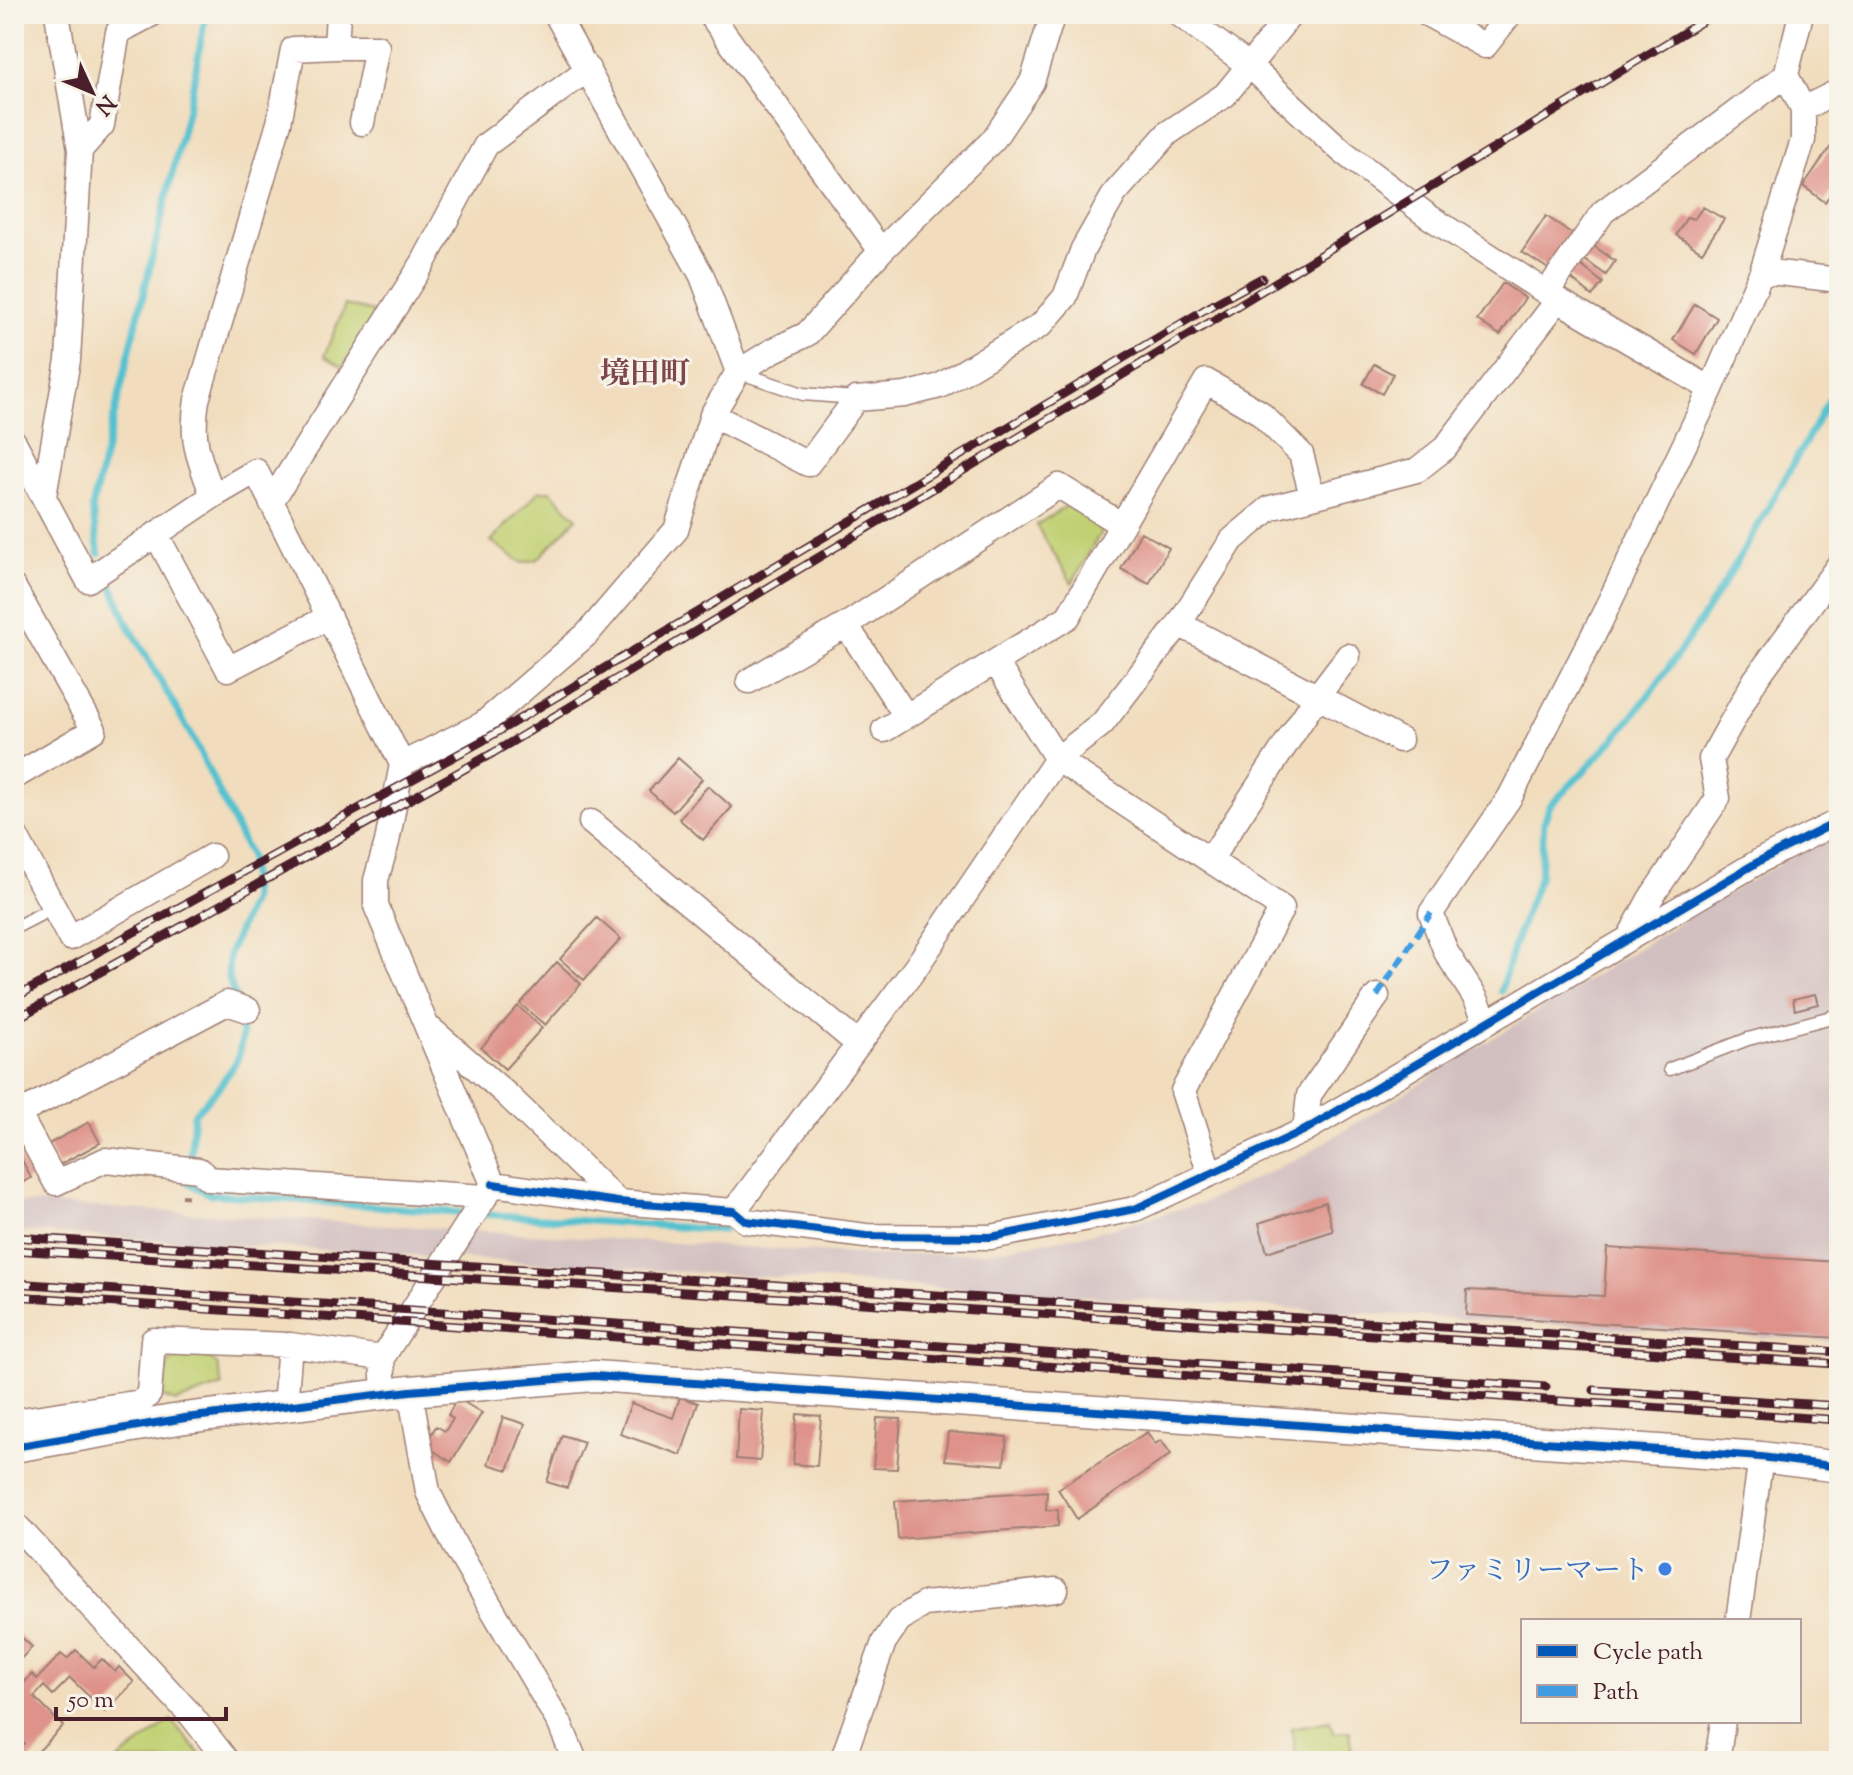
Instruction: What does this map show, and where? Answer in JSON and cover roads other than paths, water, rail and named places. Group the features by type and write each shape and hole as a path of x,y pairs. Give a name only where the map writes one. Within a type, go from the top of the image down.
{"street":[{"path":"44,496 68,360 80,150 57,14"},
{"path":"80,150 102,125 118,32 152,14"},
{"path":"336,47 338,14"},
{"path":"556,14 702,276 738,372"},
{"path":"710,14 881,251"},
{"path":"402,764 483,724 587,634 676,530 712,415 738,372 807,334 881,251 993,140 1032,82 1053,14"},
{"path":"1179,14 1251,67 1343,152 1428,216 1553,296 1711,389"},
{"path":"712,415 808,464 856,399 905,395 940,386 1041,325 1065,297 1083,249 1115,193 1168,133 1225,95 1251,67 1291,14"},
{"path":"1427,14 1485,46 1510,14"},
{"path":"734,1211 916,967 1057,759 1102,724 1179,624 1232,540 1270,508 1417,470 1445,448 1553,296 1603,212 1786,75 1801,14"},
{"path":"213,496 192,427 197,400 279,123 293,49 377,47 362,123"},
{"path":"271,502 423,263 486,145 588,69"},
{"path":"1486,1021 1446,952 1431,913 1510,797 1600,622 1711,389 1762,271 1803,140 1803,109 1786,75"},
{"path":"1803,109 1839,91"},
{"path":"1762,271 1839,280"},
{"path":"884,730 1068,617 1206,381 1259,412 1301,454 1312,496"},
{"path":"14,442 88,580 213,496 256,471 402,764 387,842 376,880 376,906 489,1191"},
{"path":"749,681 846,625 1059,486 1122,525"},
{"path":"156,534 228,669 329,617"},
{"path":"1630,936 1650,899 1718,798 1711,759 1725,733 1755,680 1839,565"},
{"path":"14,588 94,730 14,777"},
{"path":"1179,624 1400,740"},
{"path":"846,625 906,716"},
{"path":"1210,860 1316,698 1348,656"},
{"path":"996,663 1057,759 1282,908 1183,1091 1210,1174"},
{"path":"237,1007 16,1116 56,1183 105,1160 190,1169 209,1179 489,1191 734,1211 746,1221 866,1236 991,1237 1135,1209 1305,1130 1763,859 1839,821"},
{"path":"591,822 858,1044"},
{"path":"14,833 70,938 212,856"},
{"path":"1305,1130 1309,1095 1377,996"},
{"path":"425,1025 505,1093 618,1202"},
{"path":"382,1358 489,1191"},
{"path":"14,1421 141,1402 149,1394 153,1340 290,1345 382,1358"},
{"path":"285,1406 290,1345"},
{"path":"382,1358 397,1393 428,1492 455,1546 560,1724 575,1761"},
{"path":"14,1447 185,1418 397,1393 594,1376 1761,1457 1839,1467"},
{"path":"1738,1619 1761,1457"},
{"path":"14,1523 191,1715 227,1761"},
{"path":"842,1761 884,1642 899,1620 924,1604 1056,1590"},
{"path":"1717,1761 1723,1723"}],"lane":[{"path":"738,372 803,394 856,399"},
{"path":"14,928 53,908"},
{"path":"1670,1069 1748,1039 1839,1015"}],"waterway":[{"path":"99,554 92,508 191,96 206,14"},
{"path":"1501,991 1513,947 1540,875 1544,823 1549,807 1624,727 1684,645 1739,559 1839,382"},
{"path":"113,588 127,622 194,740 250,857 252,898 229,954 228,977 236,1000"},
{"path":"240,1012 242,1037 238,1059 219,1087 194,1114 188,1182 209,1194 469,1213"},
{"path":"481,1214 723,1230"}],"railway":[{"path":"14,1020 493,753 1222,315 1714,14"},
{"path":"14,998 484,740 1262,278"},
{"path":"14,1237 1839,1352"},
{"path":"14,1250 1839,1364"},
{"path":"14,1283 1546,1387"},
{"path":"14,1296 1839,1420"},
{"path":"1594,1390 1839,1406"}],"place":[{"name":"ファミリーマート","path":"1665,1569"}],"district":[{"name":"境田町","path":"645,373"}]}
